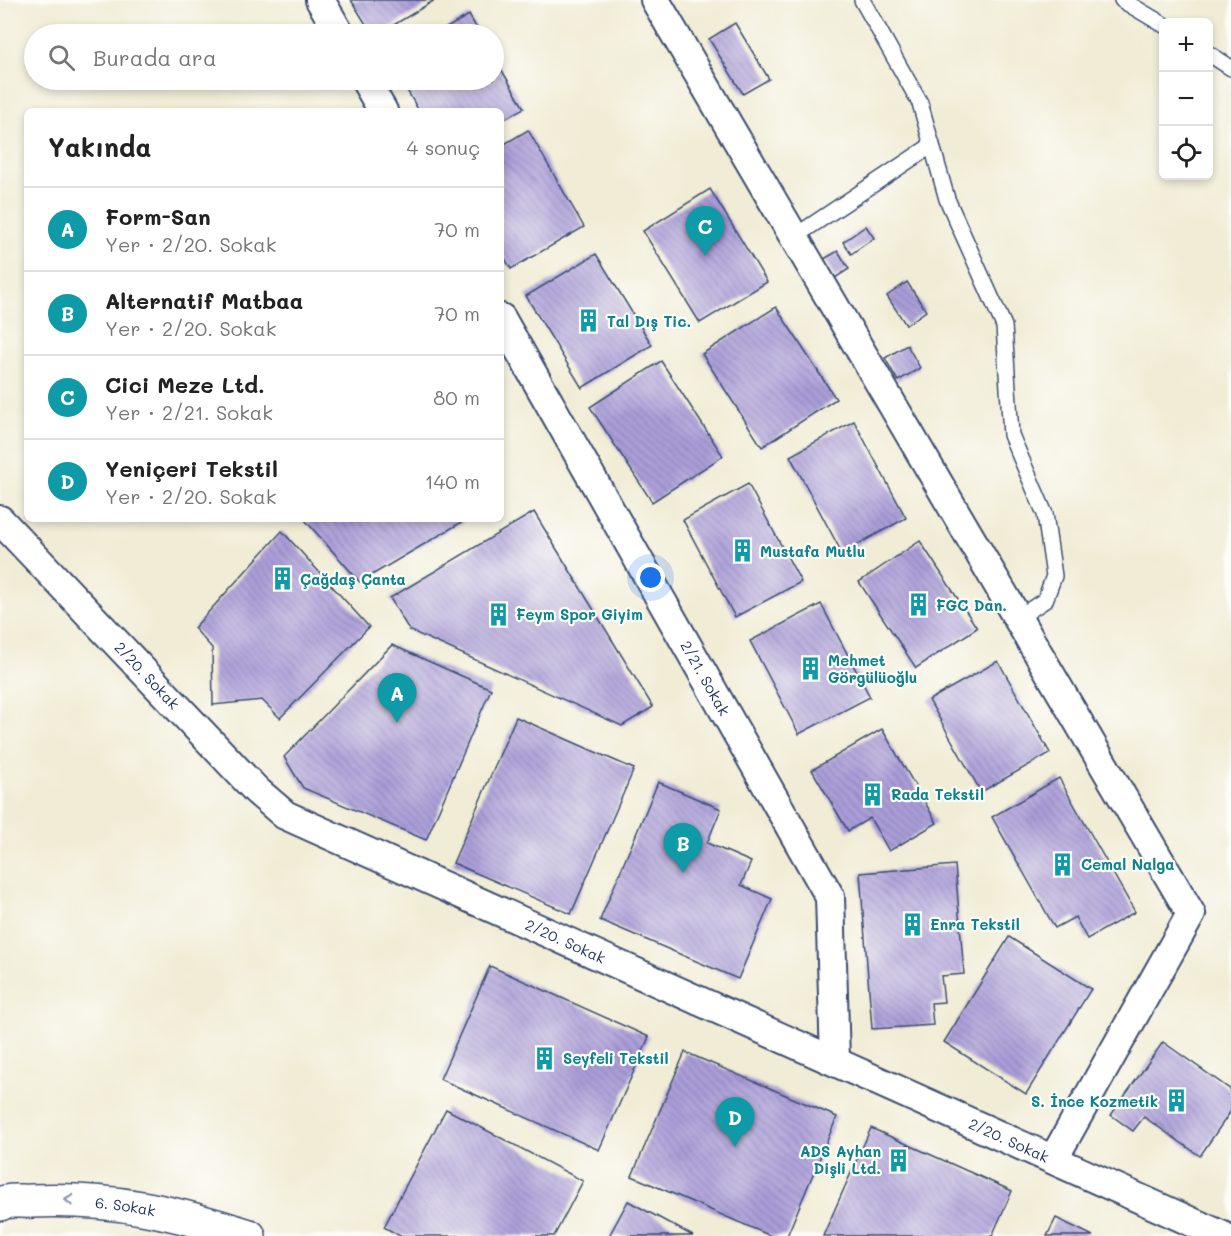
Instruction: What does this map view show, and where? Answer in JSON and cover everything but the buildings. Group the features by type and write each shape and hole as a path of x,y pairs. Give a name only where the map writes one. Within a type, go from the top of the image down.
{"main road":[{"name":"6. Sokak","path":"1,1200 62,1199 108,1202 180,1215 249,1236"}],"street":[{"path":"320,0 334,24"},
{"path":"655,0 1191,914 1054,1158"},
{"path":"371,90 381,108"},
{"name":"2/21. Sokak","path":"504,323 830,897 835,1060"},
{"name":"2/20. Sokak","path":"0,520 249,783 285,815 1054,1158 1223,1236"}],"lane":[{"path":"862,0 920,103 947,199 1004,326 1011,435 1045,514 1054,576 1045,600 1018,618"},
{"path":"1122,0 1159,22"},
{"path":"1213,55 1231,68"},
{"path":"794,237 932,146"}],"place":[{"name":"Cici Meze Ltd.","path":"705,256"},
{"name":"Tal Dış Tic.","path":"589,321"},
{"name":"Mustafa Mutlu","path":"742,551"},
{"name":"Çağdaş Çanta","path":"282,579"},
{"name":"FGC Dan.","path":"918,605"},
{"name":"Feym Spor Giyim","path":"498,614"},
{"name":"Mehmet Görgülüoğlu","path":"810,669"},
{"name":"Form-San","path":"397,723"},
{"name":"Rada Tekstil","path":"873,794"},
{"name":"Cemal Nalga","path":"1063,864"},
{"name":"Alternatif Matbaa","path":"683,873"},
{"name":"Enra Tekstil","path":"912,924"},
{"name":"Seyfeli Tekstil","path":"545,1058"},
{"name":"S. İnce Kozmetik","path":"1176,1101"},
{"name":"Yeniçeri Tekstil","path":"735,1147"},
{"name":"ADS Ayhan Dişli Ltd.","path":"899,1160"}]}
